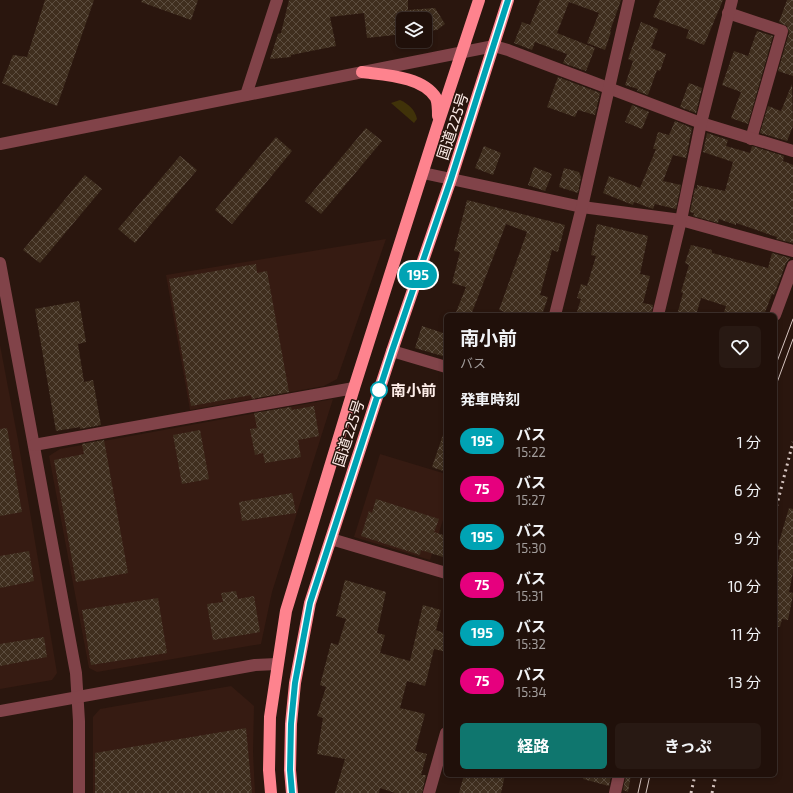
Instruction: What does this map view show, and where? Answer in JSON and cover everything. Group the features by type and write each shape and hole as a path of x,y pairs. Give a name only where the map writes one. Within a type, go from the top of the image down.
{"highway":[{"name":"国道225号","path":"271,793 269,770 270,717 286,611 354,388 479,0"},
{"name":"国道225号","path":"292,793 290,770 291,724 295,683 310,603 392,351 451,179 508,0"},
{"path":"362,72 404,78 422,85 429,90 436,99 438,124"}],"street":[{"path":"246,95 277,0"},
{"path":"556,313 582,207 629,0"},
{"path":"658,313 681,220 701,123 732,0"},
{"path":"728,13 782,31 751,139"},
{"path":"0,144 494,46 701,123 793,151"},
{"path":"423,173 582,207 681,220 793,251"},
{"path":"0,263 76,673 80,726 79,793"},
{"path":"776,313 793,266"},
{"path":"392,351 444,366"},
{"path":"34,445 354,388"},
{"path":"331,539 444,572"},
{"path":"0,711 255,665 277,664"},
{"path":"429,793 444,740"},
{"path":"615,793 619,777"}],"shaded area":[{"path":"400,100 409,105 415,113 417,119 414,123 391,103"},
{"path":"386,239 337,379 324,386 190,410 166,275"},
{"path":"0,345 18,440 57,673 52,680 0,689"},
{"path":"333,399 272,592 261,644 97,672 89,668 49,456 60,449"},
{"path":"380,454 444,473 444,520 430,560 354,537"},
{"path":"231,686 254,706 253,752 255,793 93,793 93,717 100,709"}],"building":[{"path":"45,0 94,0 57,106 2,83 13,55 27,57"},
{"path":"142,0 198,0 191,20 141,2"},
{"path":"289,0 408,0 408,10 435,8 445,24 437,30 432,30 432,12 396,12 396,35 367,38 364,13 330,17 336,46 291,55 291,57 270,59 278,34 281,33"},
{"path":"540,0 621,0 605,50 587,43 599,13 569,2 557,33 595,48 586,71 563,63 567,54 535,42 532,50 514,43 522,22 530,25"},
{"path":"660,0 723,0 704,45 686,38 689,30 653,17"},
{"path":"787,0 793,0 793,76 778,71 789,33 787,26 779,22"},
{"path":"641,22 658,29 651,48 666,54 660,71 657,70 648,95 637,91 638,89 625,85 633,61 628,59"},
{"path":"757,31 773,36 748,124 731,118 741,92 722,85 734,51 748,56"},
{"path":"558,77 600,93 595,115 578,110 575,117 547,107"},
{"path":"689,83 702,88 696,113 680,107"},
{"path":"792,84 793,126 787,141 760,133 768,106 781,111"},
{"path":"632,105 649,112 642,129 625,122"},
{"path":"675,121 692,128 686,158 673,155 663,181 681,185 676,209 655,204 653,209 634,202 633,205 603,193 609,176 640,188 656,149 653,149 658,132 669,135"},
{"path":"366,128 382,141 321,214 305,201"},
{"path":"707,133 728,140 726,146 750,153 752,146 784,156 783,161 793,165 793,243 776,239 777,237 736,223 736,225 719,219 718,223 693,216 694,213 690,212 697,185 725,191 733,162 703,152"},
{"path":"276,137 292,151 232,224 215,210"},
{"path":"484,146 501,153 493,175 475,168"},
{"path":"180,156 197,170 135,243 118,229"},
{"path":"534,167 552,174 545,191 528,185"},
{"path":"564,168 579,172 581,177 578,193 559,187"},
{"path":"85,175 102,189 40,263 23,250"},
{"path":"467,200 565,225 558,252 552,250 540,295 548,297 543,313 508,313 499,310 527,232 506,224 472,313 456,313 466,287 452,283 460,252 454,251"},
{"path":"597,224 648,236 640,274 650,276 643,303 653,305 651,313 577,313 581,299 577,298 581,284 587,286 596,256 591,255"},
{"path":"691,245 712,250 712,253 768,268 772,253 790,258 786,263 774,295 772,294 765,313 724,313 726,306 701,298 697,313 678,313 683,293 681,292 689,265 685,263"},
{"path":"256,264 257,273 267,271 289,392 252,399 251,395 191,406 169,279"},
{"path":"79,301 86,342 78,344 84,382 93,380 101,425 56,431 35,309"},
{"path":"422,326 444,333 444,356 415,348"},
{"path":"314,406 319,436 298,440 301,457 265,463 263,453 255,455 250,429 257,428 254,413 291,407 292,410"},
{"path":"7,428 22,512 0,516 0,429"},
{"path":"200,430 209,479 182,484 173,435"},
{"path":"444,432 444,471 432,467"},
{"path":"104,440 128,573 76,582 54,460 84,454 82,444"},
{"path":"292,493 296,513 242,521 239,502"},
{"path":"376,499 439,519 434,532 444,535 444,557 421,550 420,555 361,536 369,511 372,513"},
{"path":"789,508 793,509 793,572 789,592 793,593 793,595 788,620 782,619 780,627 777,627 777,567 781,550 777,549"},
{"path":"29,551 34,581 0,588 0,556"},
{"path":"345,580 386,592 377,633 385,635 380,653 410,661 423,605 441,610 436,630 444,633 444,652 434,649 425,686 407,681 400,708 425,714 415,751 427,754 421,775 426,775 422,793 395,793 380,788 379,793 335,793 345,759 317,754 323,718 317,716 326,687 320,685 331,643 338,645 346,619 336,616"},
{"path":"236,591 238,599 254,596 260,632 213,640 207,604 223,602 221,593"},
{"path":"158,598 167,653 91,665 82,610"},
{"path":"44,637 47,657 0,666 0,644"},
{"path":"246,728 252,793 95,793 95,753"},
{"path":"463,777 505,777 501,793 459,793"},
{"path":"584,777 611,777 609,786 583,779"},
{"path":"626,777 631,777 628,792 623,790"}],"tram line":[{"path":"777,362 793,319"},
{"path":"777,383 793,339"},
{"path":"638,793 642,777"},
{"path":"646,793 650,777"}],"railway":[{"path":"777,504 793,442"},
{"path":"691,793 695,777"},
{"path":"712,793 716,777"}],"bus line":[{"name":"195","path":"292,793 290,770 291,724 295,683 310,603 392,351 451,179 508,0"}],"place":[{"name":"南小前","path":"379,390"}]}
